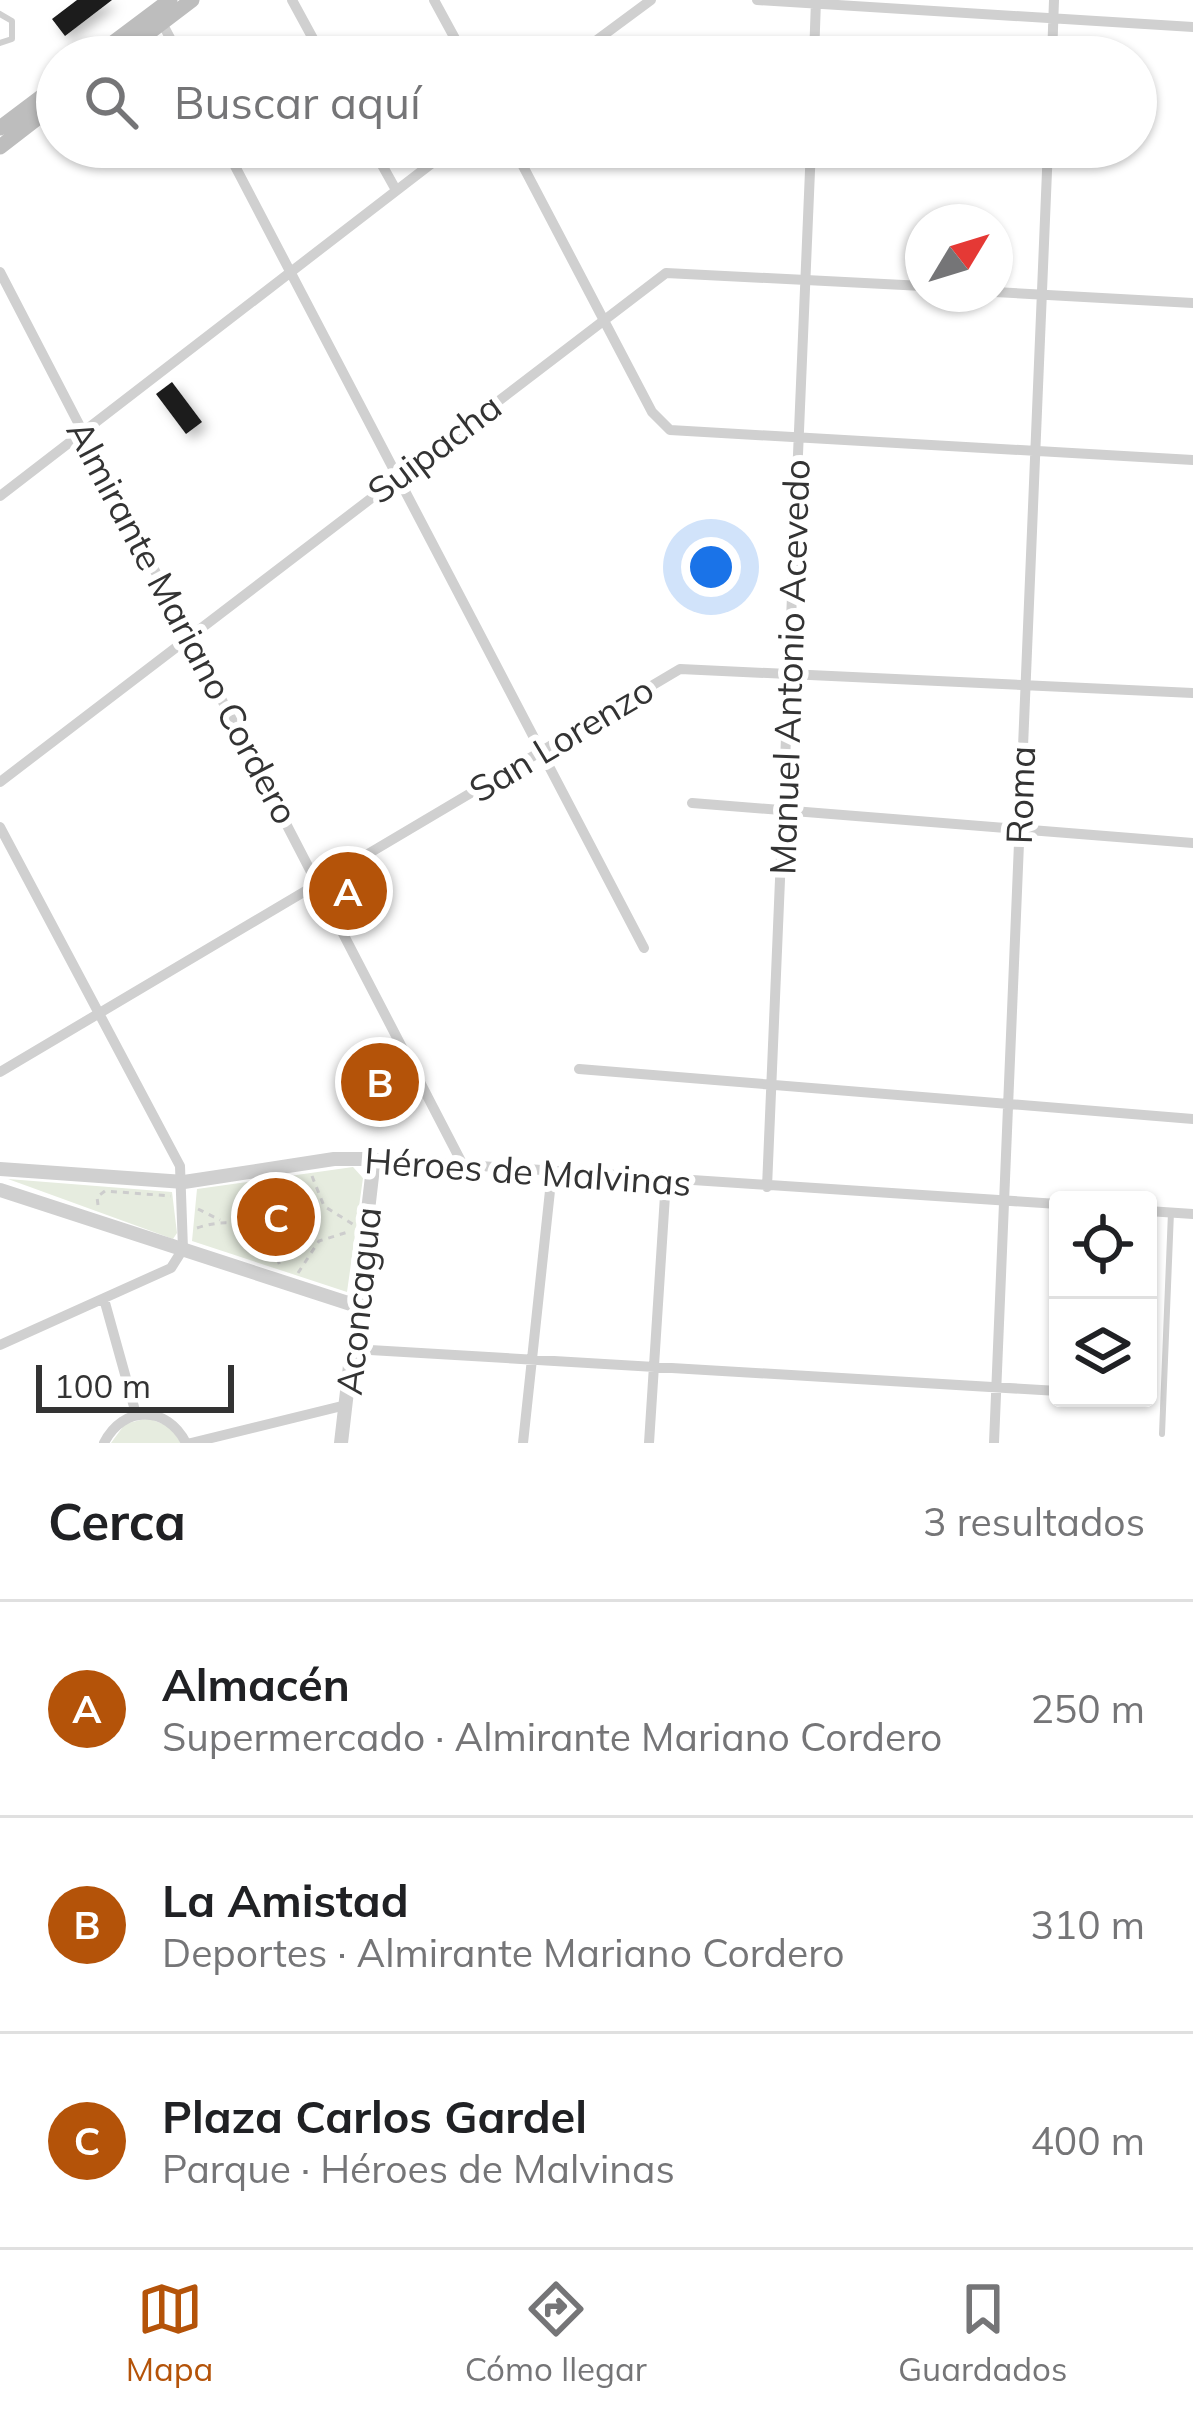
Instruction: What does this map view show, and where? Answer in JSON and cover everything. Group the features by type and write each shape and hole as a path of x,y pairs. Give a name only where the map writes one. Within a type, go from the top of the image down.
{"main road":[{"path":"139,36 170,0"},
{"path":"128,36 192,0"},
{"path":"0,128 36,101"},
{"path":"0,147 36,119"}],"street":[{"path":"292,0 312,36"},
{"path":"434,0 454,36"},
{"path":"602,36 651,0"},
{"path":"758,0 1193,27"},
{"path":"1053,36 1054,0"},
{"path":"815,36 816,3"},
{"path":"158,17 168,36"},
{"path":"236,168 644,948"},
{"path":"384,168 396,190"},
{"path":"0,496 425,168"},
{"path":"524,168 663,426 797,440 1193,460"},
{"name":"Manuel Antonio Acevedo","path":"767,1187 810,168"},
{"name":"Roma","path":"994,1443 1047,168"},
{"name":"Suipacha","path":"0,782 656,278 676,270 905,285"},
{"name":"Almirante Mariano Cordero","path":"0,272 463,1165"},
{"path":"1013,293 1193,303"},
{"name":"San Lorenzo","path":"0,1072 680,669 1193,693"},
{"path":"692,803 1193,843"},
{"path":"0,827 100,1012 184,1182 183,1250 171,1268 0,1345"},
{"path":"579,1069 1193,1119"},
{"name":"Héroes de Malvinas","path":"0,1168 184,1182 374,1159 1049,1203"},
{"name":"Aconcagua","path":"341,1443 374,1159"},
{"path":"523,1443 552,1172"},
{"path":"649,1443 666,1180"},
{"path":"0,1190 357,1306"},
{"path":"1157,1211 1193,1214"},
{"path":"104,1299 136,1414"},
{"path":"352,1349 1049,1390"},
{"path":"104,1443 114,1426 136,1414 171,1422 188,1443 346,1405"}],"lane":[{"path":"0,14 13,21 16,31 12,40 0,43"},
{"path":"1162,1434 1171,1212"}],"path":[{"path":"198,1210 238,1221 258,1213 303,1164 324,1206 341,1221 366,1230"},
{"path":"104,1210 96,1202 105,1191 173,1196"},
{"path":"197,1228 222,1220"},
{"path":"238,1221 269,1243 280,1265 279,1281"},
{"path":"296,1286 303,1258 319,1241 340,1232 366,1230"}],"shaded area":[{"path":"353,1167 363,1178 347,1292 192,1241 197,1189"},
{"path":"8,1179 172,1192 177,1233 173,1239"},
{"path":"148,1418 170,1427 181,1443 111,1443 125,1424"}],"building":[{"path":"77,0 112,0 65,36 52,19"},
{"path":"172,382 202,422 186,434 156,394"},
{"path":"390,1045 416,1095 369,1120 342,1070"}],"place":[{"name":"Almacén","path":"348,891"},
{"name":"La Amistad","path":"380,1082"},
{"name":"Plaza Carlos Gardel","path":"276,1217"}]}
